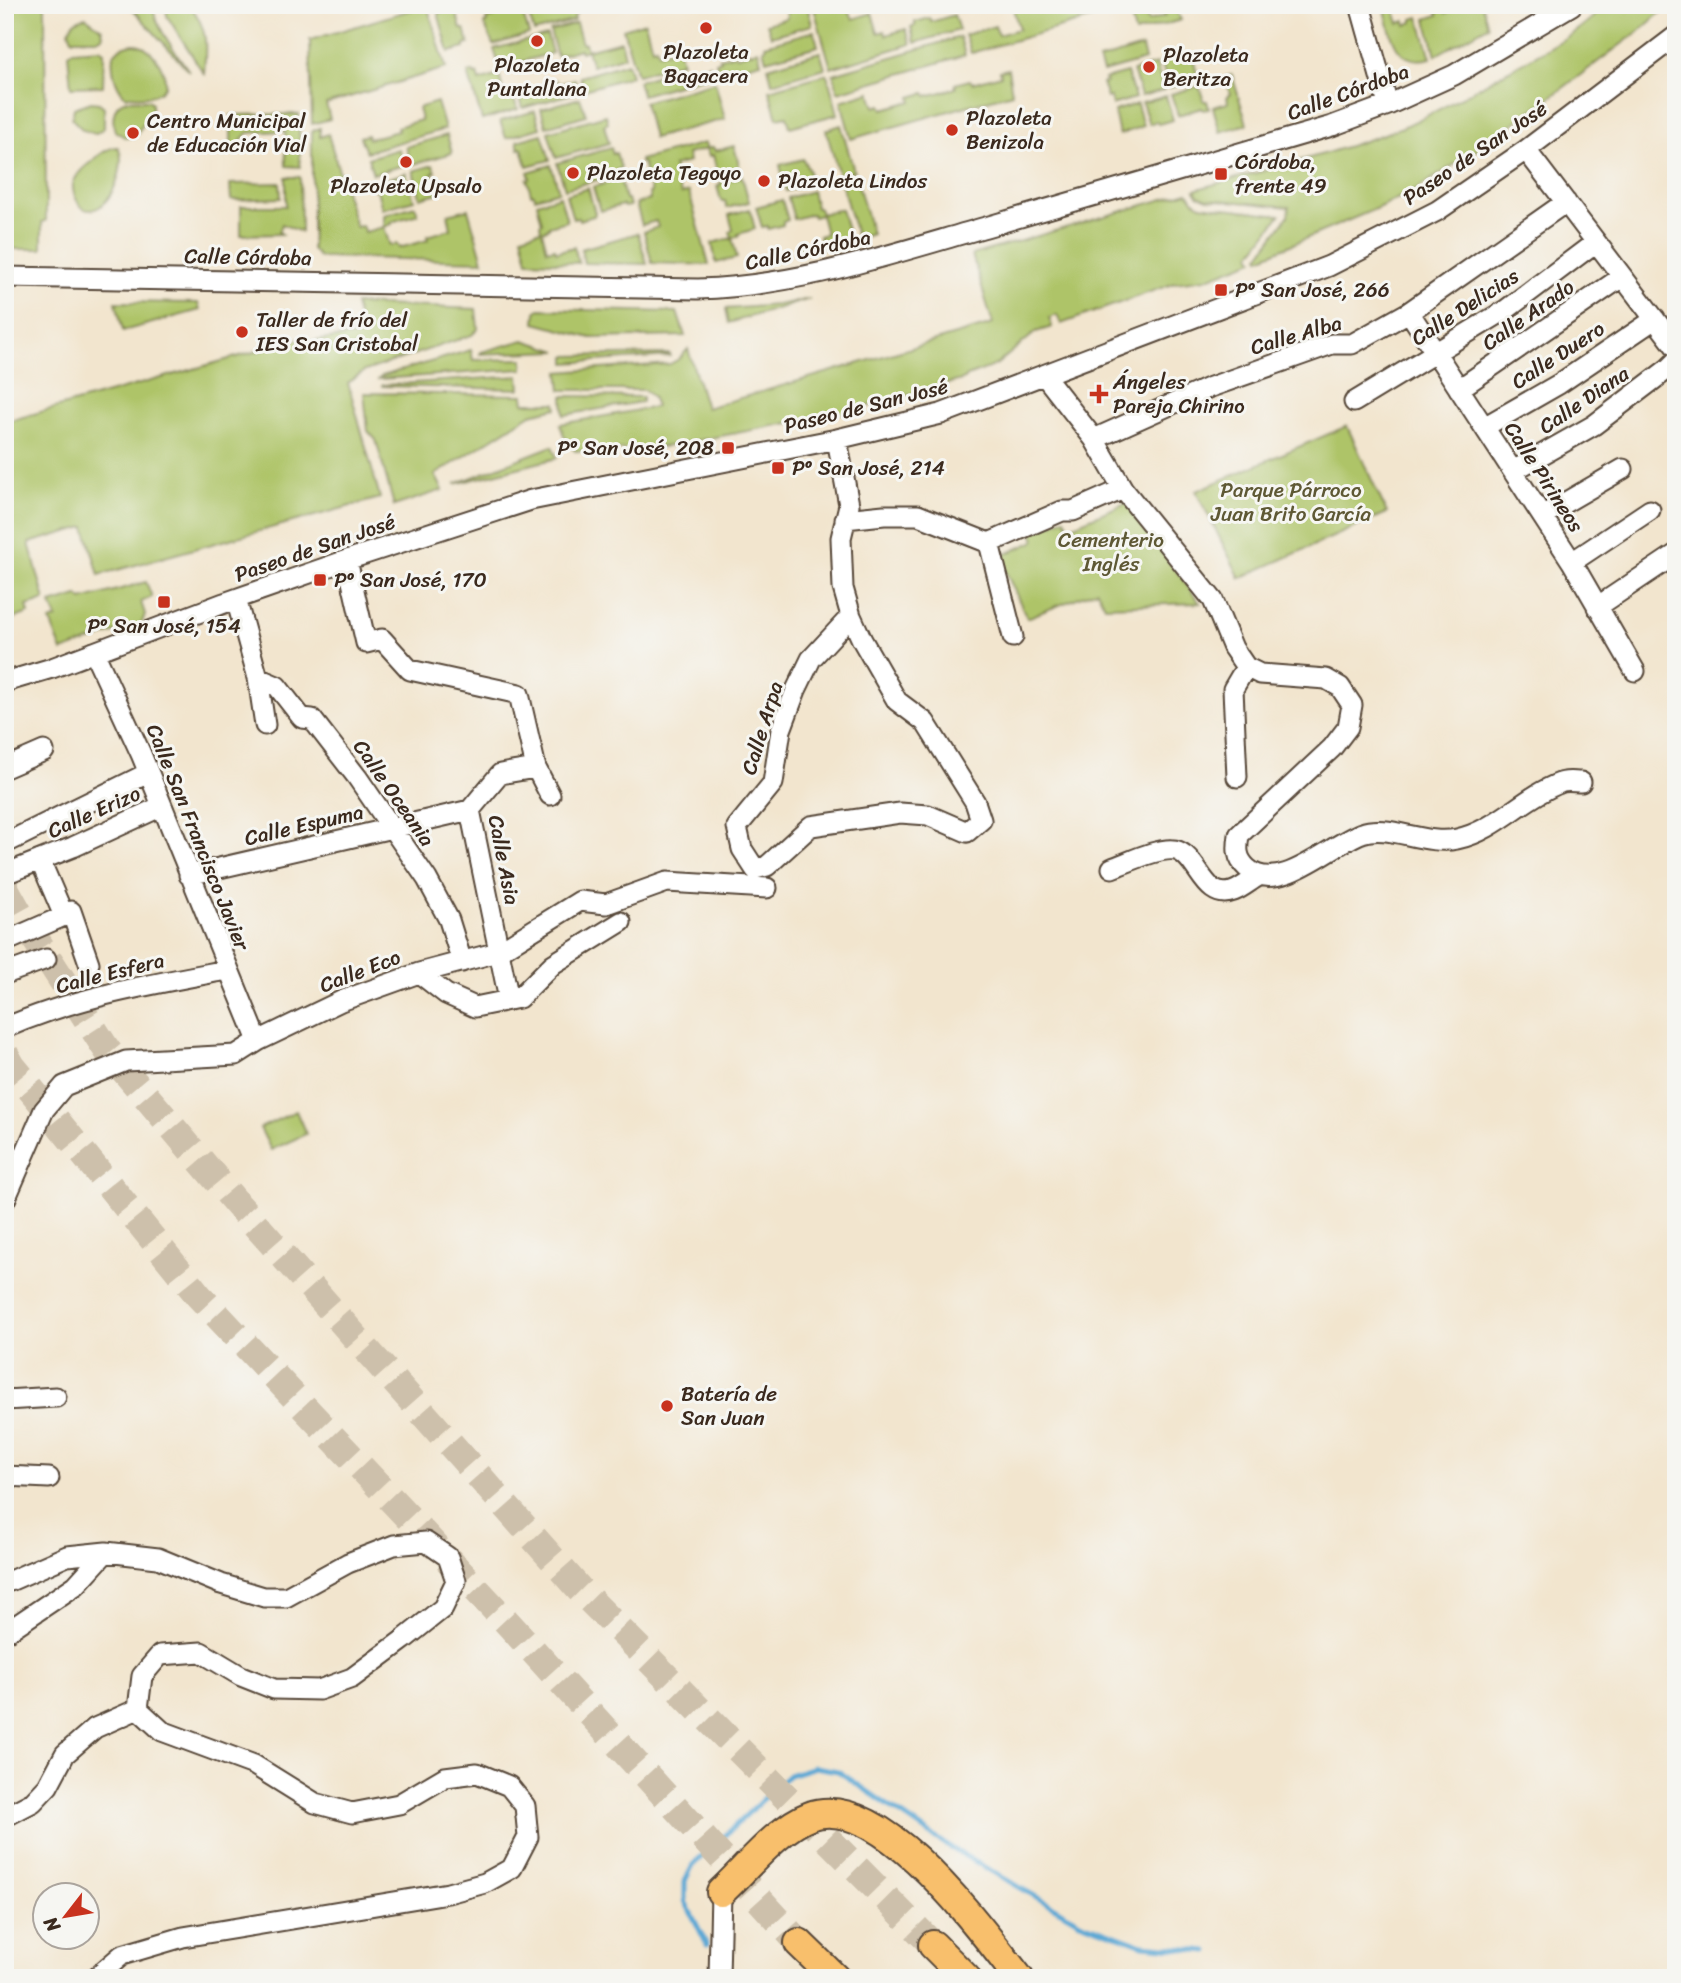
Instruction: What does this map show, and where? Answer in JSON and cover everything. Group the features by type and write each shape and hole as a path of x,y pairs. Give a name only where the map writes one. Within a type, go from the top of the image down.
{"highway":[{"path":"721,1892 780,1835 809,1816 830,1813 851,1818 879,1830 916,1859 962,1906 1019,1978"},
{"path":"800,1942 835,1978"},
{"path":"933,1945 966,1978"}],"street":[{"path":"1360,5 1387,100"},
{"name":"Calle Córdoba","path":"5,277 740,288 787,281 834,271 1332,126 1387,100 1454,75 1572,5"},
{"name":"Paseo de San José","path":"5,682 52,668 348,560 531,500 837,439 941,414 1329,265 1437,211 1526,150 1676,36"},
{"path":"1526,150 1676,347"},
{"name":"Calle Alba","path":"1094,439 1208,388 1332,344 1352,344 1409,312 1566,202"},
{"name":"Calle Delicias","path":"1354,402 1507,309 1596,242"},
{"name":"Calle Arado","path":"1459,389 1622,277"},
{"name":"Calle Pirineos","path":"1409,312 1572,562 1635,671"},
{"name":"Calle Duero","path":"1484,427 1559,384 1654,319"},
{"name":"Calle Diana","path":"1513,471 1594,425 1676,361"},
{"path":"1044,375 1094,439 1123,489 1213,600 1233,648 1246,667 1260,674 1326,678 1340,687 1352,705 1348,727 1332,748 1239,835 1237,852 1245,866 1257,877"},
{"path":"837,439 849,505 841,538 843,588 851,616"},
{"path":"1542,516 1623,469"},
{"path":"845,519 918,515 989,543 1062,511 1073,511 1123,489"},
{"path":"1572,562 1650,510"},
{"path":"989,543 1013,637"},
{"path":"1597,607 1676,554"},
{"path":"348,560 366,643 382,639 410,670 519,694 536,768 550,795"},
{"path":"236,599 258,678 265,725"},
{"name":"Calle Arpa","path":"851,616 897,701 925,722 975,802 981,820 967,832 928,815 900,813 811,826 767,866 755,869 742,849 737,827 773,782 781,730 811,659 851,616"},
{"name":"Calle San Francisco Javier","path":"94,652 162,806 258,1041"},
{"path":"1237,777 1233,689 1246,667"},
{"name":"Calle Oceania","path":"258,678 277,685 302,718 312,719 357,777 427,879 449,920 462,962"},
{"path":"5,768 44,751"},
{"name":"Calle Asia","path":"509,1000 470,810 500,774 536,768"},
{"path":"64,916 33,863 7,840 148,773"},
{"path":"1112,868 1164,850 1176,850 1186,855 1208,887 1221,893 1232,892 1257,877 1294,871 1363,832 1388,831 1423,841 1455,840 1478,832 1562,782 1581,782"},
{"name":"Calle Erizo","path":"5,874 162,806"},
{"name":"Calle Espuma","path":"190,875 470,810"},
{"path":"419,973 498,952 580,901 606,904 667,882 767,888"},
{"path":"46,959 12,972 7,934 64,916 71,911 89,963"},
{"path":"509,1000 519,998 553,964 621,922"},
{"name":"Calle Esfera","path":"5,1028 31,1017 135,987 228,970"},
{"name":"Calle Eco","path":"5,1200 44,1110 64,1086 126,1061 236,1055 258,1041 341,1001 419,973 446,994 475,1007 509,1000"},
{"path":"5,1400 56,1397"},
{"path":"5,1476 50,1478"},
{"path":"5,1581 67,1556 106,1552 158,1558 221,1584 264,1597 286,1597 359,1558 394,1545 426,1542 449,1557 456,1581 443,1608 352,1678 319,1690 274,1689 241,1676 201,1652 160,1655 142,1676 138,1709"},
{"path":"5,1633 76,1585 106,1552"},
{"path":"5,1814 33,1802 48,1786 65,1755 96,1728 138,1709"},
{"path":"95,1978 122,1955 183,1937 448,1892 485,1883 512,1868 527,1837 525,1805 509,1786 477,1773 445,1777 399,1804 352,1813 315,1802 254,1765 162,1731 138,1709"},
{"path":"719,1978 721,1892"}],"green space":[{"path":"5,5 45,5 46,221 42,222 42,249 5,249"},
{"path":"129,5 153,5 161,30 189,71"},
{"path":"166,5 190,5 196,14 205,38 204,74 167,16"},
{"path":"427,5 446,68 326,104 330,119 312,124 310,40"},
{"path":"575,5 577,13 574,14 575,20 534,32 526,7"},
{"path":"807,5 812,25 771,36 767,24 787,18 786,6"},
{"path":"813,5 845,5 853,19 872,13 878,33 885,31 886,35 906,29 911,44 831,68"},
{"path":"1012,5 1108,5 1110,13 971,53 965,35 995,26 998,35 1019,29"},
{"path":"1162,5 1174,5 1181,20 1135,33 1130,13 1144,9 1148,21 1165,16"},
{"path":"1393,5 1399,23 1405,21 1406,25 1419,17 1431,58 1409,58 1396,46 1384,6"},
{"path":"1461,5 1482,5 1488,26 1436,55 1426,19 1438,15 1437,12 1445,9 1446,13"},
{"path":"1605,5 1669,5 1643,28 1478,149 1414,191 1373,210 1260,258 1288,216 1289,207 1208,199 1198,195 1195,190 1350,146 1415,122 1562,40 1585,24"},
{"path":"455,8 469,44 465,45 465,48 449,52 438,13"},
{"path":"521,8 529,34 493,45 484,23 487,22 486,19"},
{"path":"954,15 959,30 915,43 911,27 915,26 915,22 930,18 931,22"},
{"path":"86,17 102,29 103,36 99,39 72,39 69,31 72,25"},
{"path":"645,22 652,48 656,47 659,53 678,48 682,62 637,75 623,29"},
{"path":"576,23 582,44 585,43 587,50 581,52 580,49 557,56 550,31"},
{"path":"814,31 818,46 766,60 763,49 766,48 765,45"},
{"path":"547,35 552,53 500,68 494,49"},
{"path":"960,37 965,55 838,92 833,74"},
{"path":"621,41 625,56 592,66 587,50"},
{"path":"133,44 145,48 160,65 165,86 157,93 125,96 116,82 113,55 121,47"},
{"path":"1142,47 1145,60 1103,72 1099,60"},
{"path":"100,49 104,52 103,86 71,87 68,54 72,51"},
{"path":"758,50 761,62 719,73 716,62 721,60 720,58"},
{"path":"820,52 825,68 772,83 768,67"},
{"path":"1189,54 1190,57 1193,56 1198,79 1169,88 1161,62"},
{"path":"627,63 631,76 584,90 580,77"},
{"path":"710,64 713,75 642,95 638,81 690,66 692,69"},
{"path":"1156,64 1164,90 1141,96 1133,71"},
{"path":"1008,69 1012,93 851,139 841,101 870,92 875,107 881,105 883,109 912,101 911,97 925,93 927,96 956,88 955,84 970,80 972,83 1001,75 1000,71"},
{"path":"473,72 474,75 477,74 479,81 499,75 504,94 511,93 518,109 482,120 468,73"},
{"path":"1127,73 1135,98 1112,105 1102,83 1106,82 1105,79"},
{"path":"827,74 838,114 790,127 787,116 777,118 769,90"},
{"path":"1232,75 1247,124 1220,132 1213,107 1228,103 1227,96 1230,94 1225,77"},
{"path":"575,79 578,92 523,108 519,95 542,88 542,85 556,80 558,84"},
{"path":"715,82 725,119 653,138 644,102"},
{"path":"1199,86 1209,109 1202,108 1178,115 1171,94"},
{"path":"1166,96 1173,120 1149,124 1142,103"},
{"path":"580,98 586,115 546,127 541,109"},
{"path":"148,100 152,103 152,109 136,136 126,138 115,131 114,114 120,103"},
{"path":"91,102 104,107 104,128 95,134 83,130 72,119 74,108"},
{"path":"437,102 445,129 366,152 360,137 367,135 368,139 398,131 397,127 421,120 418,108"},
{"path":"1137,104 1143,126 1119,135 1114,111"},
{"path":"535,111 540,128 506,138 500,121"},
{"path":"299,114 300,167 286,166 285,131 248,133 241,140 241,149 231,149 231,115"},
{"path":"606,115 608,123 604,125 609,143 556,158 548,132"},
{"path":"841,125 854,171 839,175 826,130"},
{"path":"320,128 320,137 328,134 356,227 362,226 365,232 384,227 390,246 397,244 399,248 428,240 427,236 451,229 448,214 468,209 483,261 319,257 312,249 312,131"},
{"path":"542,134 550,160 527,166 517,141"},
{"path":"447,135 452,153 411,165 406,147"},
{"path":"705,143 707,149 713,147 715,151 734,146 740,169 718,176 713,155 709,156 706,149 687,154 689,162 673,166 681,194 689,192 709,265 652,263 644,232 658,227 656,221 642,225 636,204 650,200 651,192 640,160"},
{"path":"118,147 121,164 116,185 104,203 97,208 85,209 75,196 75,179 101,154"},
{"path":"611,148 613,154 616,153 621,168 617,170 618,174 565,189 557,163"},
{"path":"399,149 404,165 373,174 368,158"},
{"path":"803,159 809,171 810,185 786,191 780,165"},
{"path":"433,165 435,172 432,174 438,193 420,198 413,171"},
{"path":"551,165 559,191 535,198 534,194 531,194 528,172"},
{"path":"406,173 414,200 382,209 377,190 374,190 372,183"},
{"path":"742,176 749,202 727,208 725,201 721,201 717,186"},
{"path":"286,177 300,177 301,232 282,224 279,232 282,234 241,235 241,206 286,206"},
{"path":"856,177 872,234 857,239 841,182"},
{"path":"620,179 625,199 628,199 630,206 623,205 600,211 593,187"},
{"path":"280,183 281,198 231,200 230,184"},
{"path":"588,188 594,216 573,219 566,195"},
{"path":"812,191 816,208 819,208 821,214 841,209 850,241 801,254 799,246 820,240 819,236 826,234 821,215 813,217 812,214 794,219 788,198"},
{"path":"1188,192 1193,200 1201,205 1280,215 1251,254 1254,260 1205,279 1175,283 1061,324 1057,315 1049,318 1052,327 1036,332 996,365 965,379 847,412 642,451 575,451 564,436 560,424 656,407 652,396 644,390 561,390 559,372 670,364 688,349 706,408 993,324 972,255"},
{"path":"560,196 567,221 542,231 547,250 555,248 556,252 574,247 579,263 528,261 522,236 541,230 537,203"},
{"path":"782,200 788,220 783,222 783,225 768,229 768,226 762,227 756,207"},
{"path":"415,206 418,214 391,222 392,224 384,227 384,215"},
{"path":"750,209 755,229 732,238 729,215"},
{"path":"638,233 647,264 584,263 581,249"},
{"path":"732,238 737,258 716,263 712,243"},
{"path":"810,299 729,323 726,309 777,305"},
{"path":"116,302 198,303 200,310 123,331"},
{"path":"355,304 476,309 478,329 472,335 365,371 348,383 380,498 99,575 85,527 29,543 45,600 27,606 29,613 5,622 5,422 304,338 305,342 362,335"},
{"path":"539,309 677,312 685,336 591,338 535,323"},
{"path":"524,340 558,351 480,354 481,352"},
{"path":"471,350 473,360 523,359 523,369 379,379 382,376"},
{"path":"566,356 670,356 566,363"},
{"path":"519,376 520,389 382,386 383,385"},
{"path":"364,393 523,395 524,403 556,403 557,408 531,414 435,475 443,490 394,506 376,440 368,431"},
{"path":"563,396 642,397 642,402 564,415"},
{"name":"Parque Párroco Juan Brito García","path":"1347,426 1387,513 1240,578 1196,491"},
{"path":"552,446 557,458 455,484"},
{"name":"Cementerio Inglés","path":"1126,503 1200,603 1105,606 1097,590 1027,618 999,557 1035,541 1032,532 1065,518 1069,527"},
{"path":"146,582 152,597 141,602 145,614 142,623 62,651 50,621 57,618 51,604 78,596 82,600"},
{"path":"296,1111 306,1134 271,1150 260,1128"}],"waterway":[{"path":"707,1945 685,1901 685,1881 693,1865 789,1775 815,1767 838,1771 946,1845 1080,1922 1143,1945 1208,1951"}],"tunnel":[{"path":"5,888 107,1050 238,1205 580,1590 933,1945"},
{"path":"5,1054 199,1296 506,1621 799,1943"}],"place":[{"name":"Plazoleta Bagacera","path":"706,28"},
{"name":"Plazoleta Puntallana","path":"537,41"},
{"name":"Plazoleta Beritza","path":"1149,67"},
{"name":"Plazoleta Benizola","path":"952,130"},
{"name":"Centro Municipal de Educación Vial","path":"133,133"},
{"name":"Plazoleta Upsalo","path":"406,162"},
{"name":"Plazoleta Tegoyo","path":"573,173"},
{"name":"Córdoba, frente 49","path":"1221,174"},
{"name":"Plazoleta Lindos","path":"764,181"},
{"name":"Pº San José, 266","path":"1221,290"},
{"name":"Taller de frío del IES San Cristobal","path":"242,332"},
{"name":"Ángeles Pareja Chirino","path":"1099,394"},
{"name":"Pº San José, 208","path":"728,448"},
{"name":"Pº San José, 214","path":"778,468"},
{"name":"Pº San José, 170","path":"320,580"},
{"name":"Pº San José, 154","path":"164,602"},
{"name":"Batería de San Juan","path":"667,1406"}]}
